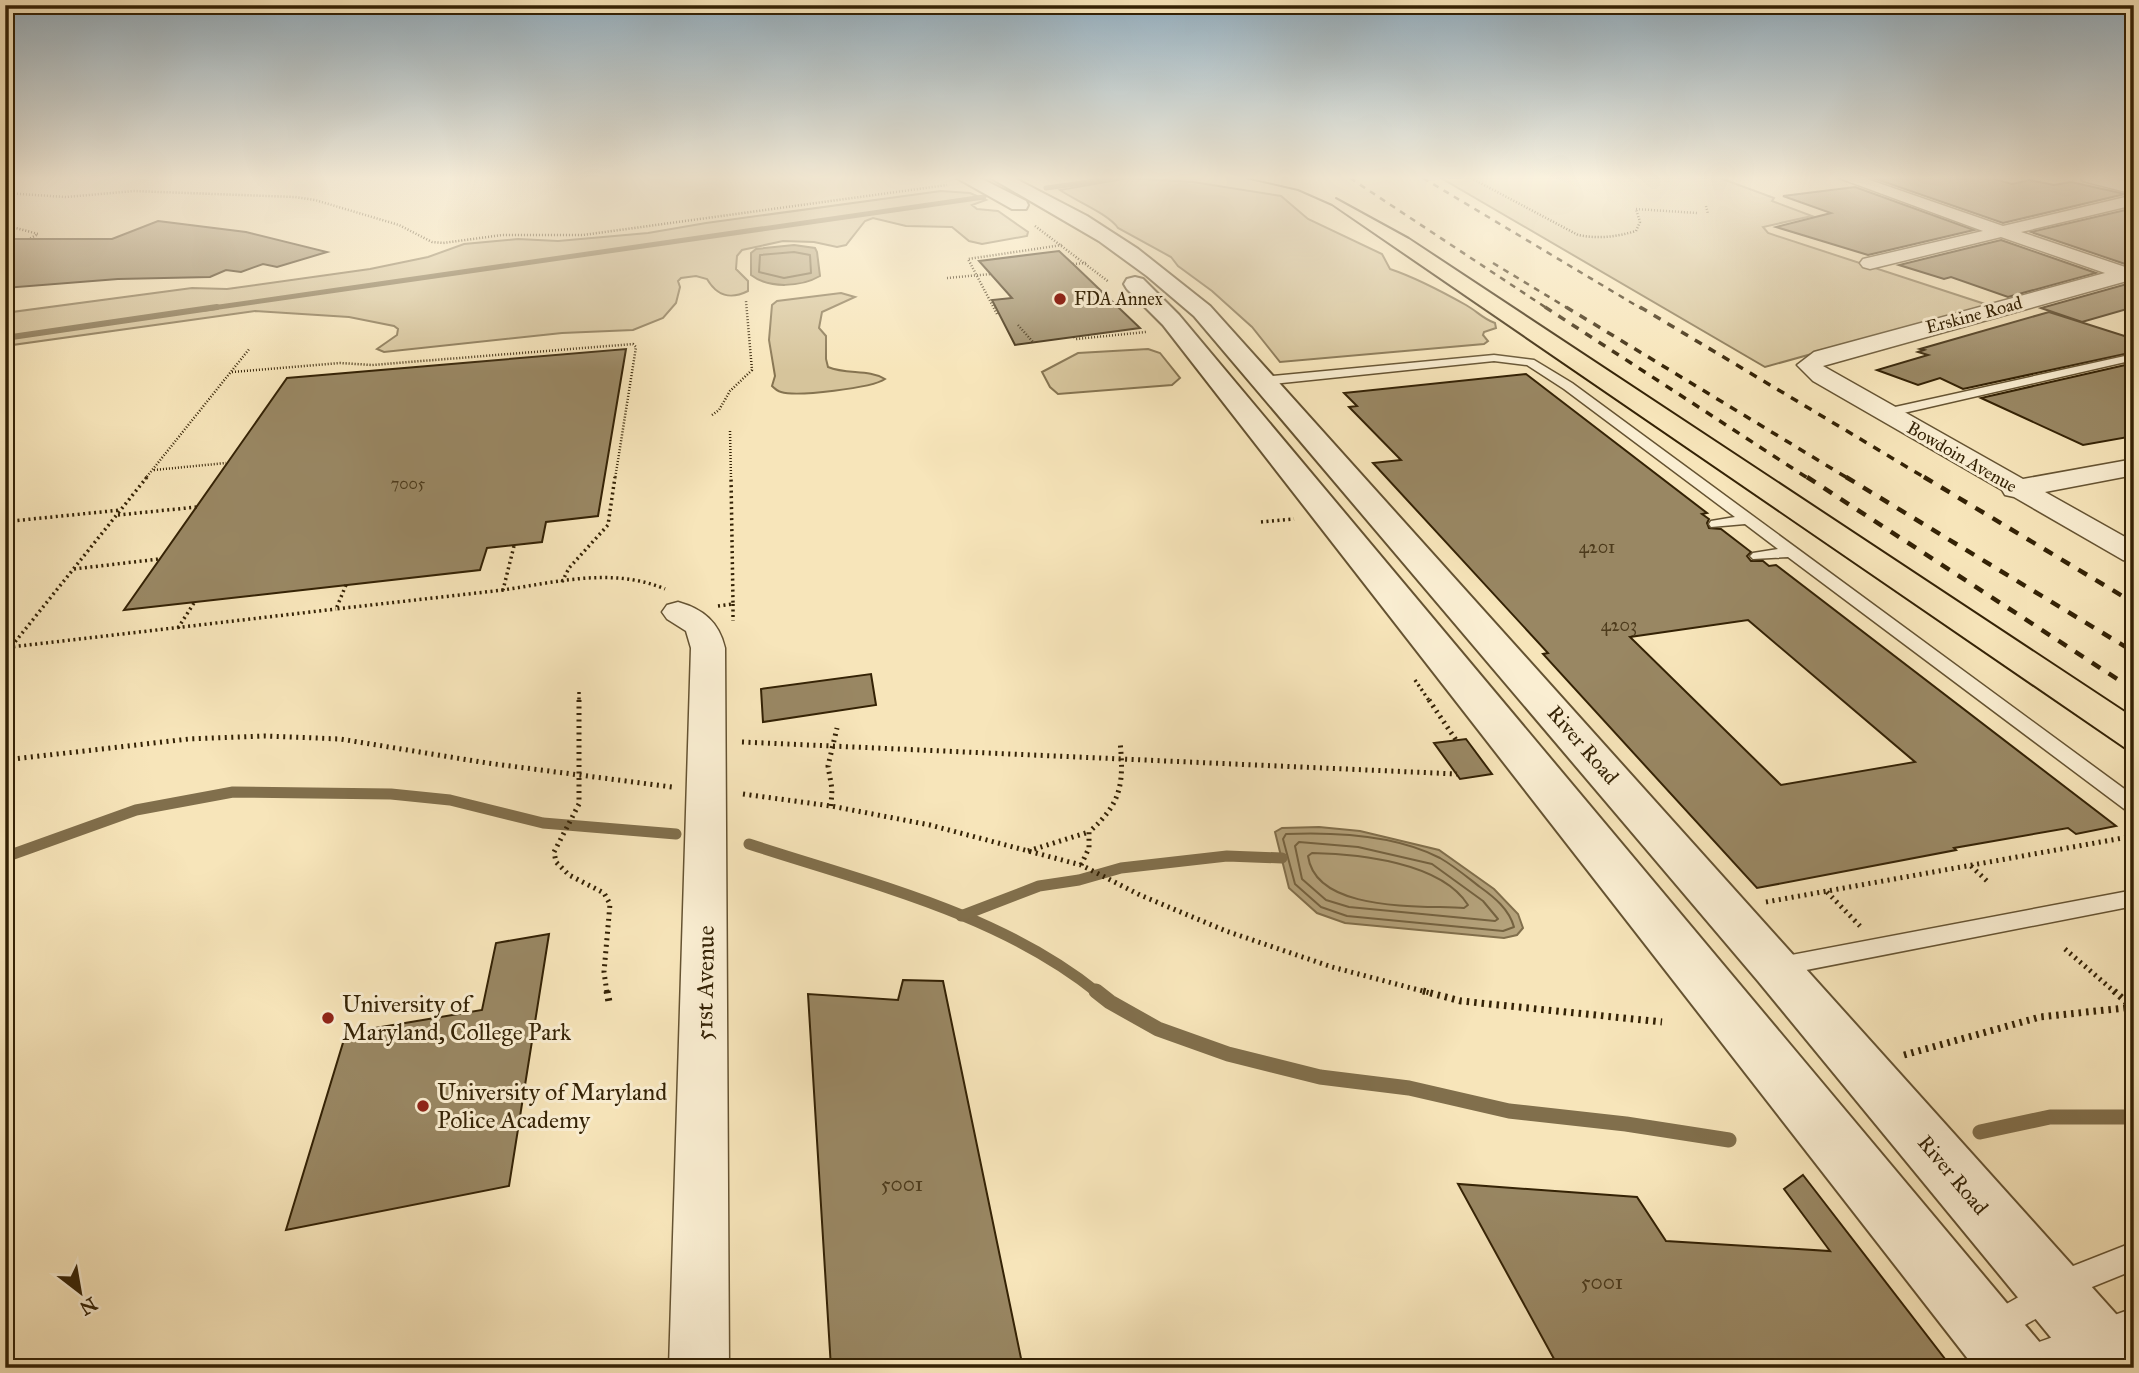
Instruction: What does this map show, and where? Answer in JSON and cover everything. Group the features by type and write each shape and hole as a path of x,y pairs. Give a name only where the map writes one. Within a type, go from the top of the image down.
{"street":[{"path":"1081,242 1123,272 1171,320 2006,1355"},
{"name":"River Road","path":"1115,242 1154,268 1202,311 1776,967 2099,1330"},
{"path":"1870,263 1956,242"},
{"path":"2035,242 2128,273"},
{"name":"Erskine Road","path":"1822,357 2128,273"},
{"name":"Bowdoin Avenue","path":"1822,357 1808,365 1812,370 2015,489 2134,554"},
{"path":"2015,489 2134,467"},
{"name":"51st Avenue","path":"678,612 691,617 700,625 706,635 708,648 699,1368"}],"lane":[{"path":"1886,413 2134,357"},
{"path":"1262,381 1478,359 1530,362 1568,386 2134,806"},
{"path":"1716,524 1746,520"},
{"path":"1758,556 1789,552"},
{"path":"1776,967 2134,898"},
{"path":"2099,1330 2083,1276 2134,1256"},
{"path":"2006,1355 2099,1330"},
{"path":"2006,1355 2099,1330"}],"path":[{"path":"997,314 968,258 1063,245"},
{"path":"1073,264 1087,263"},
{"path":"947,278 991,274"},
{"path":"712,415 719,411 726,396 752,370 746,302"},
{"path":"1018,325 1033,342"},
{"path":"1074,337 1076,339 1154,331"},
{"path":"231,372 340,363 372,365 626,344 636,348 608,525 602,536 569,569 562,582"},
{"path":"5,654 250,348"},
{"path":"431,365 434,360"},
{"path":"11,647 562,582 620,578 654,583 673,594 678,612 733,604 730,431"},
{"path":"153,470 226,463"},
{"path":"117,515 197,507"},
{"path":"12,521 121,510"},
{"path":"1261,523 1295,519"},
{"path":"503,590 514,546"},
{"path":"74,569 159,559"},
{"path":"336,609 346,585"},
{"path":"178,628 194,603"},
{"path":"579,692 579,804 554,852 556,863 569,875 604,893 610,904 604,972 609,1002"},
{"path":"831,806 832,789 828,766 838,728"},
{"path":"5,760 189,739 264,736 340,739 487,763 831,806 930,825 1081,865 1118,886 1226,931 1319,963 1461,1001 1662,1022"},
{"path":"737,741 1122,757 1457,775"},
{"path":"1027,851 1089,832 1108,817 1119,800 1122,757 1120,741"},
{"path":"1081,865 1089,848 1089,832"},
{"path":"1762,903 2134,836"},
{"path":"1970,866 1988,882"},
{"path":"1826,891 1879,947"},
{"path":"2065,949 2133,1007"},
{"path":"1902,1055 2040,1017 2133,1007"}],"shaded area":[{"path":"778,242 742,250 737,256 736,269 748,281 748,291 724,295 707,279 696,276 681,278 678,281 680,287 676,303 663,318 633,330 562,333 384,352 377,349 397,335 398,329 394,326 349,317 255,311 5,346 5,313 192,288 227,289 370,269 428,257 464,244"},
{"path":"814,242 848,242 837,247"},
{"path":"1144,242 1357,242 1382,254 1390,269 1470,307 1495,323 1496,328 1484,332 1483,335 1488,341 1484,344 1280,362 1252,327 1212,291 1178,266 1171,257"},
{"path":"1551,242 1796,242 1988,305 1765,367"},
{"path":"841,293 855,297 822,312 819,328 826,336 828,367 872,374 885,379 866,386 834,391 790,393 777,390 772,386 775,376 769,340 772,305 777,301"},
{"path":"1148,349 1160,353 1180,378 1172,385 1058,394 1050,387 1042,372 1078,353"}],"water":[{"path":"794,245 815,248 820,276 785,285 767,283 751,275 751,253 756,249"},
{"path":"1319,827 1360,831 1439,850 1494,889 1518,914 1523,928 1517,935 1504,938 1345,923 1317,913 1289,888 1275,832 1282,828"}],"building":[{"path":"5,242 287,242 327,252 277,267 263,264 241,272 226,270 210,277 118,279 5,288"},
{"path":"1826,242 1923,242 1868,255"},
{"path":"1993,242 2007,242 2096,273 2008,297 1951,277 1944,279 1899,265"},
{"path":"2061,242 2134,242 2134,267"},
{"name":"FDA Annex","path":"1059,251 1140,328 1015,345 992,300 1012,298 979,261"},
{"path":"2134,282 2134,307 2082,322 2041,308"},
{"path":"2049,312 2134,339 2134,352 1963,389 1940,378 1918,385 1877,370 1928,355 1918,352 1924,350 1920,349"},
{"path":"626,349 598,516 546,522 542,542 487,548 480,570 124,610 287,378"},
{"path":"2134,363 2134,436 2083,445 1981,398"},
{"path":"1526,374 1707,513 1702,514 1709,519 1709,528 1721,529 1751,552 1747,556 1751,561 1776,565 2116,826 2076,834 2068,828 1757,888 1543,654 1548,653 1373,463 1401,460 1349,407 1357,406 1344,393","holes":["1748,620 1915,762 1781,785 1630,637"]},
{"path":"871,674 876,705 763,722 761,689"},
{"path":"1466,739 1492,774 1460,779 1434,743"},
{"name":"University of Maryland Police Academy","path":"549,934 509,1186 286,1230 346,1033 482,1010 496,943"},
{"path":"903,980 943,981 1023,1368 831,1368 808,994 898,1000"},
{"path":"1803,1175 1952,1368 1559,1368 1458,1184 1637,1197 1666,1241 1830,1251 1784,1189"}],"waterway":[{"path":"205,309 670,242"},
{"path":"5,338 217,307"},
{"path":"5,857 136,810 233,792 391,794 450,800 543,823 676,834"},
{"path":"749,844 886,887 962,916"},
{"path":"962,916 1039,886 1079,880 1121,868 1227,856 1282,858"},
{"path":"962,916 1018,941 1059,965 1098,993"},
{"path":"1096,991 1158,1029 1228,1054 1320,1077 1409,1088 1509,1111 1626,1124 1729,1140"},
{"path":"1980,1132 2050,1117 2134,1117"}],"tram line":[{"path":"1386,242 2134,755"},
{"path":"1415,242 2134,717"}],"railway":[{"path":"1447,242 1548,309"},
{"path":"1530,242 1642,309"},
{"path":"1493,263 1569,309"},
{"path":"1545,307 1809,479"},
{"path":"1566,307 1849,479"},
{"path":"1640,307 1927,479"},
{"path":"1807,477 2134,690"},
{"path":"1846,477 2134,652"},
{"path":"1924,477 2134,603"}],"place":[{"name":"FDA Annex","path":"1060,299"},
{"name":"University of Maryland, College Park","path":"328,1018"},
{"name":"University of Maryland Police Academy","path":"423,1106"}]}
